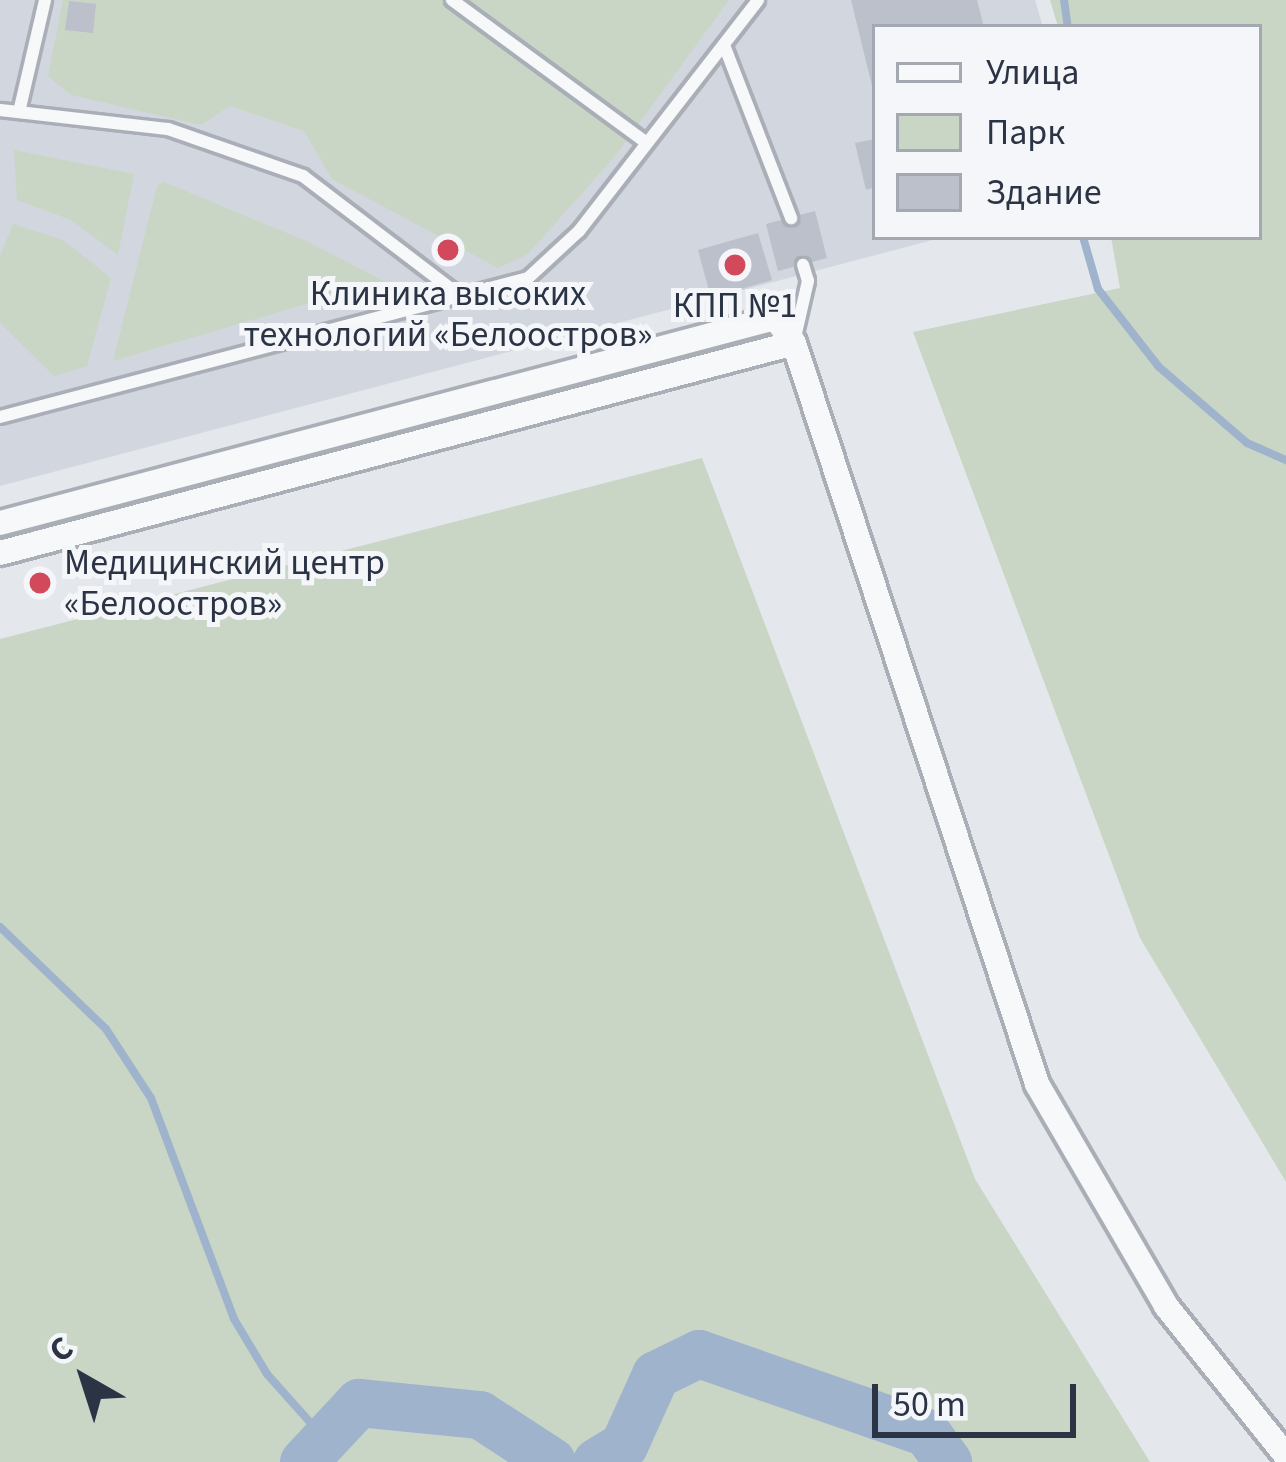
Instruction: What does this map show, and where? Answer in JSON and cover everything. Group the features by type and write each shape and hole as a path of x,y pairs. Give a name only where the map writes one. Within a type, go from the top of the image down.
{"street":[{"path":"0,523 775,318 794,344 1037,1084 1166,1306 1249,1417 1286,1456"},
{"path":"0,554 794,344"}],"lane":[{"path":"19,112 44,0"},
{"path":"452,0 644,141"},
{"path":"0,417 528,278 579,231 644,141 758,0"},
{"path":"724,46 791,218"},
{"path":"0,110 168,129 303,176 459,295"},
{"path":"794,344 808,281 803,265"}],"shaded area":[{"name":"Клиника высоких технологий «Белоостров»","path":"0,0 1035,0 1042,24 872,24 872,240 933,240 0,486"}],"green space":[{"path":"63,0 729,0 616,155 528,254 498,268 332,179 304,131 230,106 201,125 71,95 48,76"},
{"path":"1050,0 1286,0 1286,1182 1140,938 913,332 1120,288 1112,240 1262,240 1262,24 1057,24"},
{"path":"14,150 134,174 118,255 71,220 17,200"},
{"path":"164,182 306,241 384,281 113,361 157,186"},
{"path":"13,224 63,240 111,278 87,366 54,376 0,323 0,256"},
{"path":"702,458 975,1179 1150,1462 0,1462 0,639"}],"building":[{"path":"851,0 977,0 983,24 872,24 872,86"},
{"path":"69,1 96,4 93,33 65,30"},
{"path":"872,140 872,188 866,190 855,143"},
{"path":"815,211 827,258 778,271 766,224"},
{"name":"КПП №1","path":"758,233 772,280 711,298 698,250"}],"waterway":[{"path":"1064,0 1068,24"},
{"path":"1084,240 1098,289 1159,367 1247,443 1286,460"},
{"path":"0,927 106,1029 151,1098 234,1319 267,1374 324,1438"},
{"path":"597,1462 624,1446 656,1375 699,1354 927,1433 948,1462"},
{"path":"304,1462 359,1403 480,1415 552,1462"}],"place":[{"name":"Клиника высоких технологий «Белоостров»","path":"448,250"},
{"name":"КПП №1","path":"735,265"},
{"name":"Медицинский центр «Белоостров»","path":"40,583"}]}
